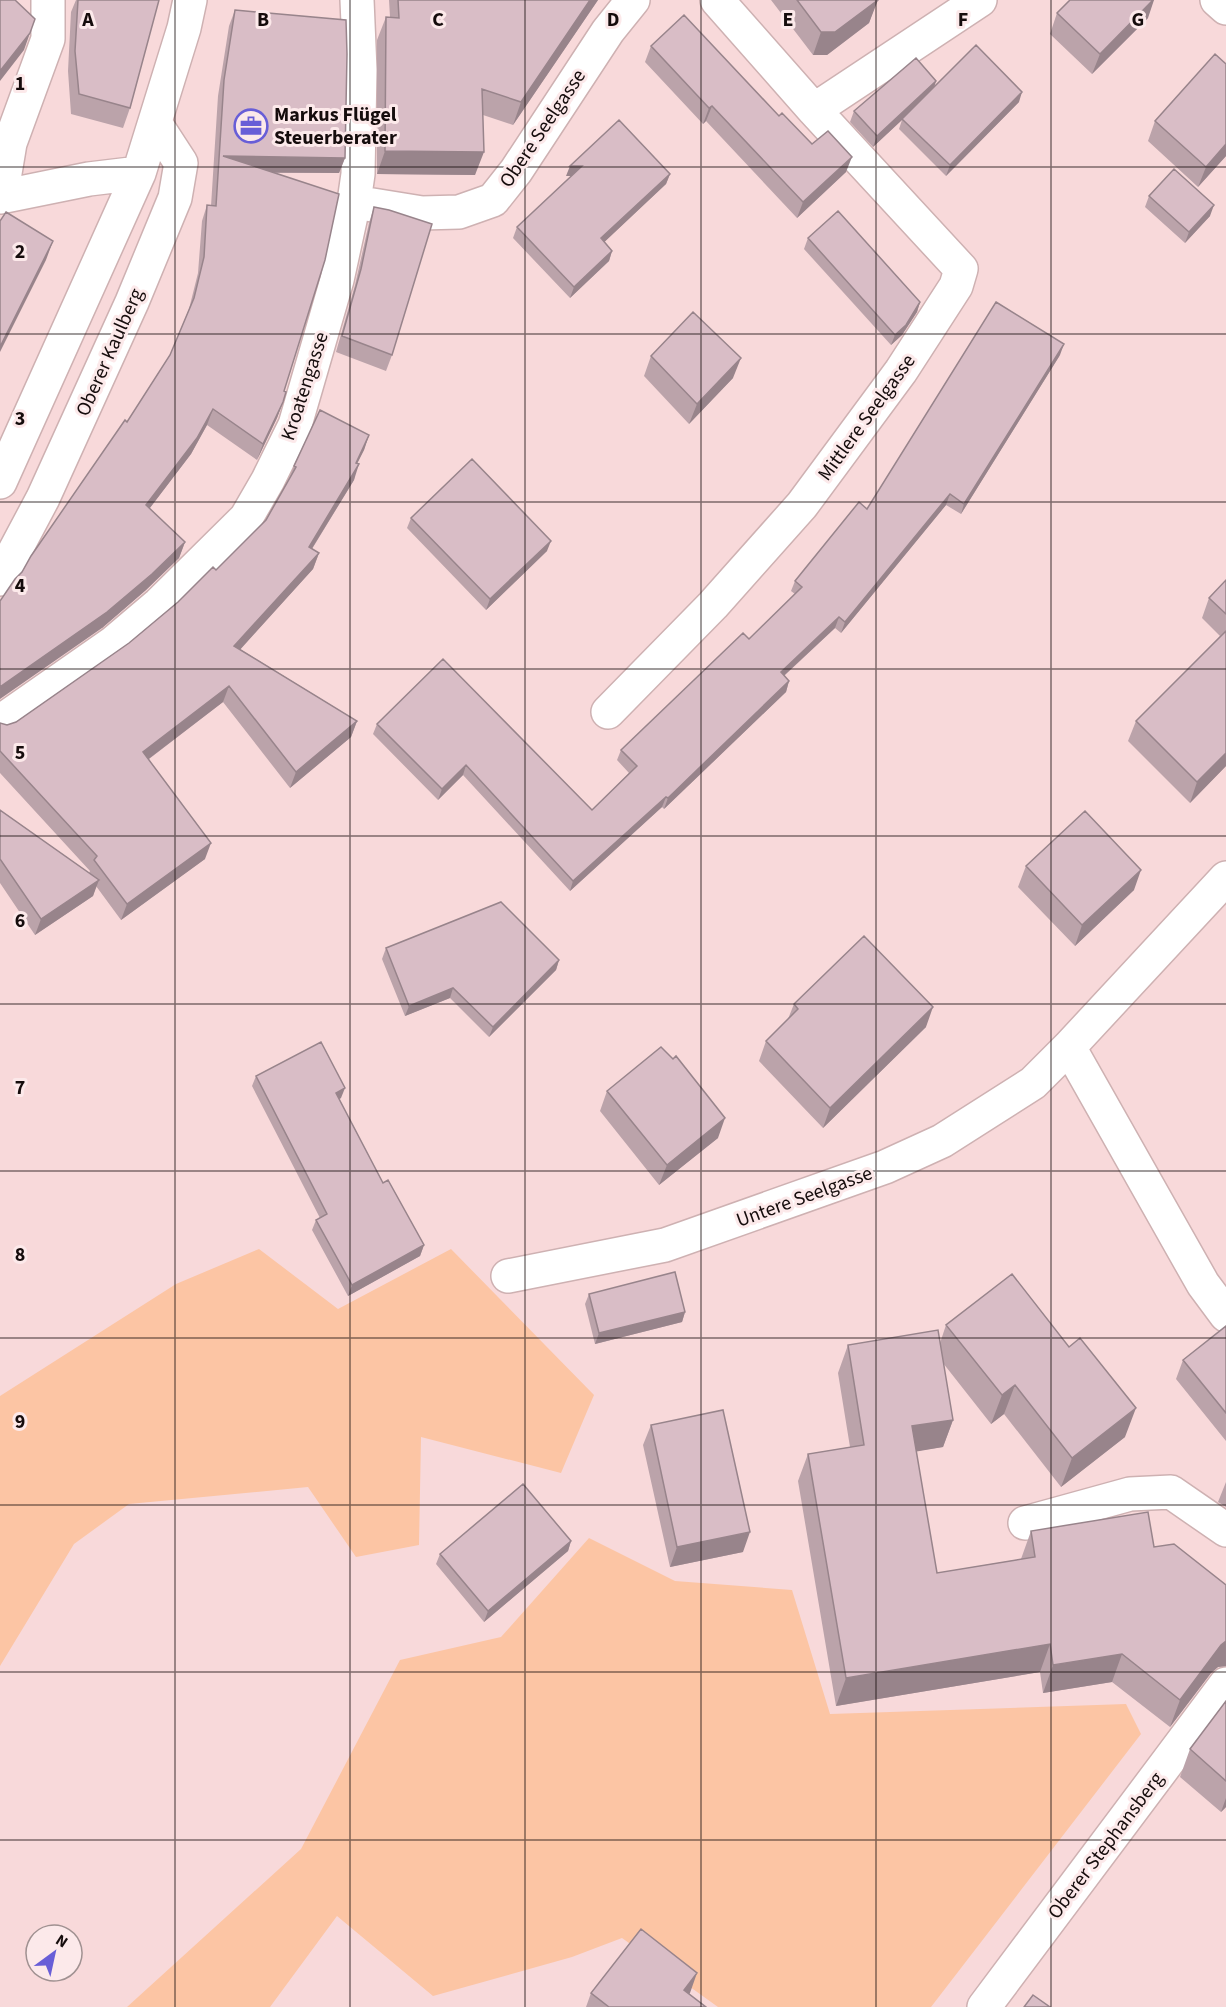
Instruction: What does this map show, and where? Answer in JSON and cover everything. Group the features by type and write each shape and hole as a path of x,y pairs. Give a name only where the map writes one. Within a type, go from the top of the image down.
{"street":[{"path":"48,0 48,39 10,143 0,197 89,179 139,173"},
{"name":"Kroatengasse","path":"0,722 113,643 159,604 246,518 295,426 338,280 354,202 358,174 357,0"},
{"name":"Obere Seelgasse","path":"354,202 422,213 459,212 493,200 516,171 608,31 633,0"},
{"path":"717,0 814,110 980,0"},
{"path":"1217,0 1226,8"},
{"path":"0,482 139,173 187,14"},
{"name":"Mittlere Seelgasse","path":"608,712 713,605 802,505 901,370 956,286 961,269 814,110"},
{"name":"Oberer Kaulberg","path":"0,579 43,498 132,302 175,198 181,162 155,123"},
{"name":"Untere Seelgasse","path":"508,1276 665,1245 885,1167 942,1141 1034,1083 1226,878"},
{"path":"1069,1047 1203,1284 1226,1315"},
{"path":"1025,1523 1130,1494 1171,1492 1226,1530"},
{"name":"Oberer Stephansberg","path":"984,2007 1226,1684"}],"shaded area":[{"path":"259,1249 338,1309 451,1249 594,1395 561,1473 421,1437 419,1545 356,1557 308,1487 129,1504 74,1544 0,1666 0,1396 176,1284"},
{"path":"589,1538 675,1581 792,1590 830,1714 1126,1704 1141,1734 931,2007 718,2007 622,1938 572,1957 433,1996 337,1916 270,2007 127,2007 301,1849 400,1660 501,1637"}],"building":[{"path":"0,0 15,0 35,19 30,33 0,71"},
{"path":"78,0 159,0 130,108 79,94 75,51"},
{"path":"398,0 590,0 521,102 482,89 484,152 385,151 386,17 399,18"},
{"path":"797,0 878,0 835,32 821,32"},
{"path":"1070,0 1153,0 1100,54 1057,13"},
{"path":"235,10 346,20 345,158 223,156 339,194 325,260 284,391 286,392 283,402 263,444 213,409 197,438 146,505 185,542 107,612 0,687 0,601 125,420 127,422 170,355 194,298 204,257 207,205 216,206 224,80"},
{"path":"684,15 779,116 782,113 812,144 828,131 852,157 803,202 712,106 709,108 651,46"},
{"path":"976,45 1022,92 950,165 902,119"},
{"path":"1215,54 1226,64 1226,144 1206,167 1155,121"},
{"path":"916,58 936,81 877,136 854,111"},
{"path":"619,120 670,174 601,238 612,251 574,287 517,227 582,166 570,166"},
{"path":"1174,169 1214,205 1189,232 1149,196"},
{"path":"374,207 432,224 392,355 342,336 361,269"},
{"path":"838,211 920,302 906,325 895,335 808,238"},
{"path":"6,212 53,241 0,347 0,221"},
{"path":"996,302 1064,344 964,504 950,494 845,622 839,617 781,672 789,681 668,798 666,797 573,881 466,765 442,789 377,724 443,659 592,810 637,766 621,750 743,633 749,639 802,587 795,581 859,502 867,509"},
{"path":"693,312 741,358 697,404 651,356"},
{"path":"320,410 369,435 356,463 359,464 309,547 319,553 234,646 357,721 296,772 229,686 143,752 211,843 127,904 94,860 97,856 0,751 0,723 7,725 16,722 129,643 178,602 213,567 216,570 266,520 296,467 294,466"},
{"path":"472,459 551,541 490,599 411,518"},
{"path":"1226,580 1226,614 1209,598"},
{"path":"1226,631 1226,753 1197,782 1136,721"},
{"path":"0,810 99,880 41,919 0,859"},
{"path":"1085,811 1141,870 1082,925 1026,866"},
{"path":"501,902 559,960 493,1027 453,988 409,1006 386,948"},
{"path":"864,936 933,1007 830,1108 766,1041 798,1009 794,1004"},
{"path":"321,1042 345,1088 336,1093 383,1183 388,1180 424,1245 352,1285 316,1220 327,1214 256,1076"},
{"path":"661,1047 673,1059 676,1056 725,1118 667,1165 607,1091"},
{"path":"675,1272 685,1312 599,1333 589,1294"},
{"path":"1012,1274 1069,1347 1080,1338 1136,1408 1072,1458 1015,1385 1002,1395 946,1325"},
{"path":"1226,1326 1226,1413 1183,1360"},
{"path":"938,1330 953,1420 912,1426 937,1573 1035,1557 1031,1531 1148,1512 1154,1547 1174,1544 1226,1585 1226,1641 1180,1700 1122,1654 1053,1665 1050,1644 846,1678 808,1454 864,1445 848,1345"},
{"path":"723,1410 750,1532 677,1547 651,1425"},
{"path":"523,1484 571,1541 488,1611 440,1554"},
{"path":"1226,1701 1226,1781 1190,1749"},
{"path":"641,1929 697,1973 684,1990 706,2007 609,2007 591,1993"},
{"path":"1033,1995 1050,2007 1024,2007"}],"place":[{"name":"Markus Flügel Steuerberater","path":"251,126"}]}
